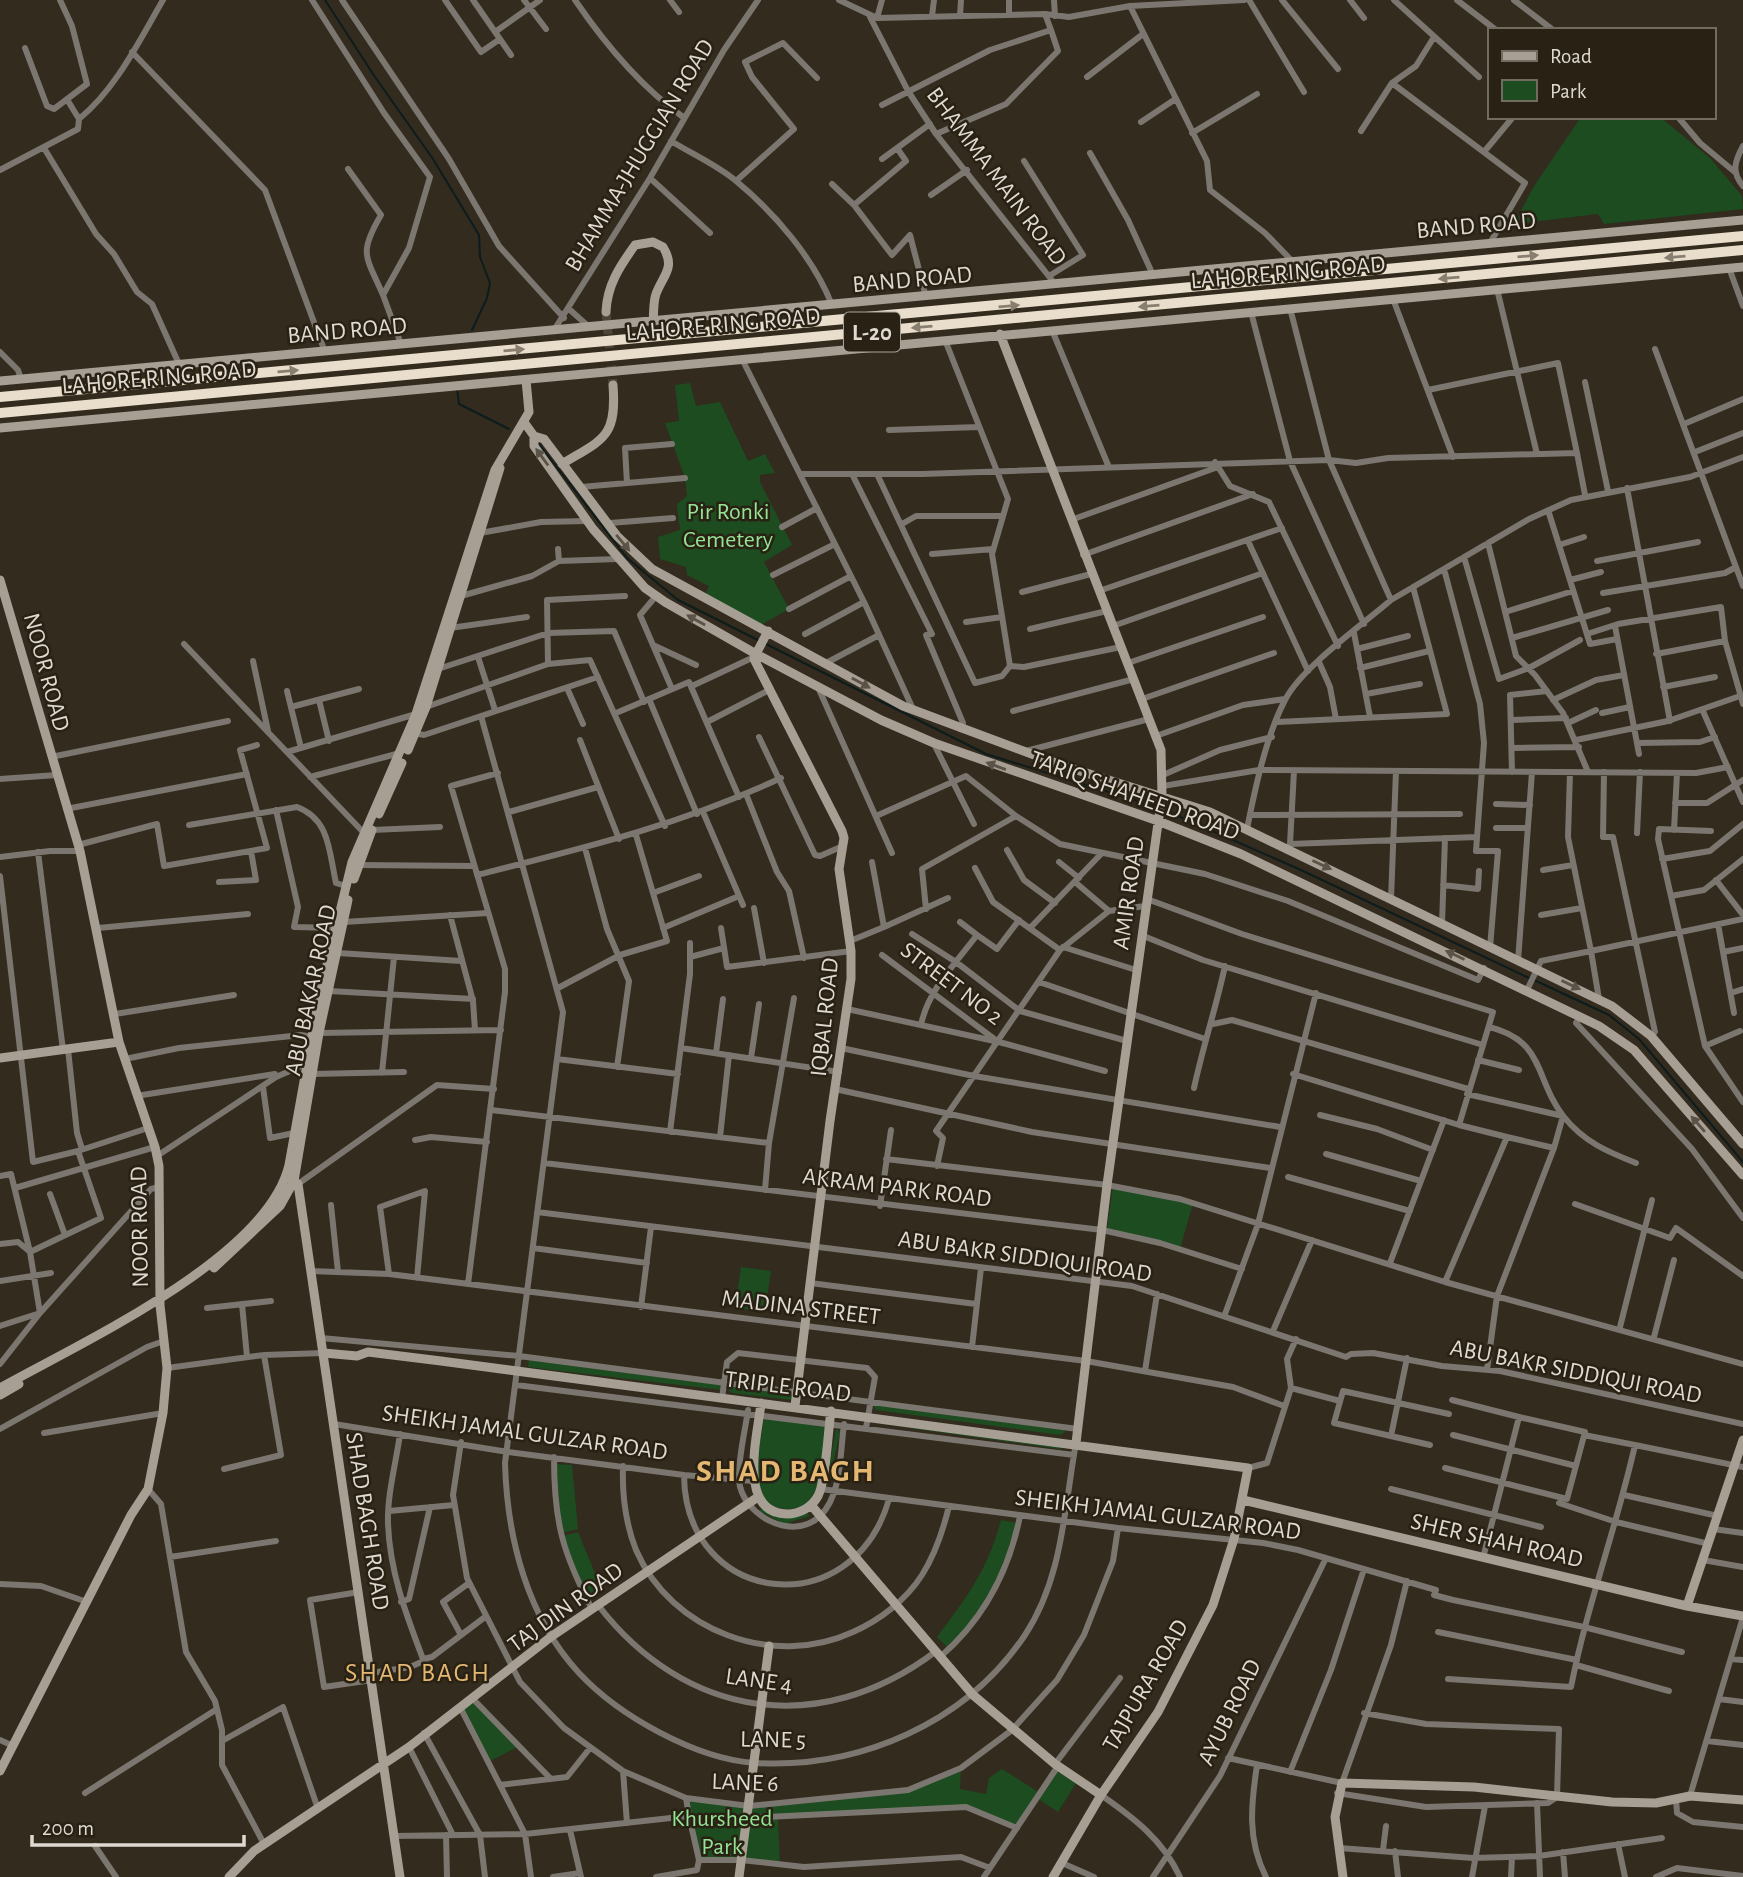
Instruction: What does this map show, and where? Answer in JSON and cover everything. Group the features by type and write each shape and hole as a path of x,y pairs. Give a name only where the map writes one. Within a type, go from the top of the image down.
{"highway":[{"name":"LAHORE RING ROAD","path":"0,397 1743,236"},
{"name":"LAHORE RING ROAD","path":"0,413 1743,250"}],"main road":[{"name":"BAND ROAD","path":"0,381 1743,220"},
{"path":"606,312 612,280 635,245 653,242 663,247 670,264 656,293 653,322"},
{"path":"0,428 1743,267"},
{"name":"AMIR ROAD","path":"1000,334 1162,756 1162,794 1107,1185 1076,1443"},
{"name":"ABU BAKAR ROAD","path":"368,831 412,732 495,470 529,412 526,380"},
{"path":"562,464 596,446 606,436 615,411 613,385"},
{"name":"TARIQ SHAHEED ROAD","path":"524,422 534,436 534,446 587,521 618,559 656,596 756,654 816,683 881,720 934,743 1158,819 1241,853 1528,987 1615,1034 1634,1050 1743,1175"},
{"name":"TARIQ SHAHEED ROAD","path":"534,436 544,439 632,554 652,569 914,711 1024,752 1162,794 1247,829 1289,847 1535,971 1599,999 1626,1015 1651,1036 1743,1143"},
{"name":"ABU BAKAR ROAD","path":"340,925 346,886 400,753 426,707 501,463"},
{"name":"NOOR ROAD","path":"0,580 79,848 98,928 119,1042 156,1151 160,1301 167,1368 163,1413 148,1489 131,1515 32,1714 12,1745 0,1771"},
{"path":"756,654 767,632"},
{"name":"IQBAL ROAD","path":"756,654 769,690 842,831 843,846 839,869 850,946 847,1009 799,1359 795,1406"},
{"name":"ABU BAKAR ROAD","path":"293,1180 294,1133 355,864"},
{"name":"ABU BAKAR ROAD","path":"0,1395 160,1301 202,1270 238,1238 293,1180 312,1074 315,1035 338,953 337,940"},
{"path":"0,1058 119,1042"},
{"name":"SHAD BAGH ROAD","path":"293,1180 324,1353 401,1877"},
{"name":"ABU BAKAR ROAD","path":"0,1388 160,1301"},
{"name":"TRIPLE ROAD","path":"324,1353 357,1356 368,1352 867,1415 1248,1468"},
{"path":"761,1403 754,1481 758,1497 769,1508 786,1514 811,1505 821,1489 831,1411"},
{"path":"1687,1606 1713,1529 1739,1466 1743,1440"},
{"name":"TAJPURA ROAD","path":"1053,1877 1101,1795 1158,1712 1213,1605 1234,1539 1248,1468"},
{"name":"TAJ DIN ROAD","path":"229,1877 264,1844 317,1806 409,1747 552,1636 758,1497"},
{"name":"SHER SHAH ROAD","path":"1243,1500 1687,1606 1743,1616"},
{"path":"811,1505 973,1695 1057,1765 1101,1795"},
{"path":"738,1877 769,1646"},
{"path":"1343,1877 1335,1817 1337,1793 1342,1783 1474,1787 1612,1802 1656,1803 1690,1796 1743,1800"}],"street":[{"path":"25,48 47,106 54,109 87,84 72,26 60,0"},
{"path":"79,119 93,107 132,52 163,0"},
{"path":"312,0 384,113 430,177 408,248 383,295"},
{"path":"342,0 449,159 499,246 564,317"},
{"path":"444,0 481,52 500,39"},
{"path":"473,0 511,55"},
{"path":"524,0 546,29"},
{"path":"495,32 540,0"},
{"path":"575,0 600,37 661,101 683,117"},
{"path":"670,0 680,12"},
{"name":"BHAMMA-JHUGGIAN ROAD","path":"555,330 650,178 683,117 758,0"},
{"path":"839,0 873,17 1055,16 1156,2 1246,0 1304,92"},
{"path":"873,17 882,0"},
{"path":"932,16 934,0"},
{"path":"960,16 961,0"},
{"path":"1009,0 1009,15"},
{"path":"1055,0 1055,16"},
{"path":"1282,0 1338,69"},
{"path":"1350,0 1364,18"},
{"path":"1394,0 1479,77"},
{"path":"1457,0 1493,28"},
{"path":"1514,0 1550,28"},
{"path":"1130,6 1174,100 1207,161 1210,190 1265,233 1293,262"},
{"path":"936,134 1006,104 1058,51 1045,14"},
{"name":"BHAMMA MAIN ROAD","path":"873,17 908,91 936,134 1055,284"},
{"path":"882,106 990,50 1051,30"},
{"path":"1087,77 1143,34"},
{"path":"1361,131 1392,83 1416,66 1434,37"},
{"path":"736,181 793,129 752,77 746,62 783,43 817,78"},
{"path":"132,52 265,190 326,352"},
{"path":"1392,83 1525,183 1490,243"},
{"path":"1192,133 1257,94"},
{"path":"1141,122 1174,100"},
{"path":"0,170 78,129 79,119 68,101"},
{"path":"1484,152 1511,119"},
{"path":"1680,119 1700,143 1736,173"},
{"path":"882,159 930,124"},
{"path":"671,141 736,181 777,221 823,281 832,305"},
{"path":"1743,146 1734,163 1743,186"},
{"path":"44,148 96,234 114,254 138,292 152,304 179,364"},
{"path":"854,205 906,161 897,148"},
{"path":"1090,153 1128,220 1153,275"},
{"path":"1024,161 1083,255 1049,276"},
{"path":"348,169 381,215 368,238 365,254 401,344"},
{"path":"931,195 967,170"},
{"path":"650,178 710,233"},
{"path":"832,184 854,205 892,255 910,235 926,297"},
{"path":"1729,268 1743,306"},
{"path":"1497,289 1537,454"},
{"path":"1393,299 1453,457"},
{"path":"1290,308 1329,460 1391,600"},
{"path":"569,309 590,327"},
{"path":"1251,312 1290,461 1364,624"},
{"path":"1052,330 1108,466"},
{"path":"877,474 975,683 1002,676 1010,666 993,549 1008,499 945,340"},
{"path":"1655,349 1743,586"},
{"path":"0,352 18,370 21,379"},
{"path":"742,359 864,602 914,711"},
{"path":"1428,390 1558,363 1585,495"},
{"path":"1585,382 1608,491"},
{"path":"1684,424 1743,400"},
{"path":"888,430 979,427"},
{"path":"1695,452 1743,433"},
{"path":"627,483 625,448 672,444"},
{"path":"800,474 997,471 1329,460 1356,463 1388,458 1577,453"},
{"path":"1247,829 1259,770 1285,699 1308,671 1391,600 1548,510 1585,495 1645,486 1702,472 1743,457"},
{"path":"1216,465 1230,486 1269,502 1338,646"},
{"path":"1070,521 1216,465"},
{"path":"852,474 932,634 926,635 963,723 960,729"},
{"path":"581,487 685,478"},
{"path":"1627,488 1648,620 1670,721"},
{"path":"1083,555 1253,494"},
{"path":"782,527 817,508"},
{"path":"1548,510 1590,644 1617,639"},
{"path":"902,524 916,516 1003,516"},
{"path":"610,523 673,518"},
{"path":"480,533 541,522 587,521"},
{"path":"1099,591 1282,528"},
{"path":"1559,545 1584,537"},
{"path":"1248,541 1308,671"},
{"path":"1597,561 1698,542"},
{"path":"1488,543 1516,656 1529,668 1567,720 1588,772"},
{"path":"773,575 835,544"},
{"path":"558,549 559,561"},
{"path":"932,554 993,549"},
{"path":"1464,557 1499,679 1529,668 1580,640"},
{"path":"461,596 532,576 559,561 618,559"},
{"path":"1603,593 1725,573 1736,567"},
{"path":"1444,569 1480,704 1484,743 1476,851 1498,851 1490,948"},
{"path":"1570,580 1601,572"},
{"path":"1113,626 1263,573"},
{"path":"1021,592 1091,574"},
{"path":"789,609 851,576"},
{"path":"1277,722 1447,714 1413,587"},
{"path":"1505,612 1573,591"},
{"path":"548,664 547,600 625,596"},
{"path":"656,596 640,615 672,689"},
{"path":"805,634 864,602"},
{"path":"1587,634 1615,625 1721,607 1725,641 1743,704"},
{"path":"1030,629 1107,611"},
{"path":"1512,638 1608,611"},
{"path":"450,628 527,617"},
{"path":"966,622 1002,617"},
{"path":"1128,663 1263,617"},
{"path":"1615,625 1639,754"},
{"path":"438,669 548,634 614,631 743,905"},
{"path":"1353,633 1370,718"},
{"path":"826,663 879,635"},
{"path":"1357,649 1408,636"},
{"path":"1656,654 1725,641"},
{"path":"184,644 310,777 368,831 440,827"},
{"path":"653,645 696,665"},
{"path":"1010,666 1024,667 1121,647"},
{"path":"1360,668 1429,651"},
{"path":"1142,699 1274,653"},
{"path":"692,686 756,654"},
{"path":"478,657 495,710"},
{"path":"426,707 548,664 590,660 665,826"},
{"path":"253,661 268,731"},
{"path":"1319,662 1330,687 1336,719"},
{"path":"1553,700 1596,680 1624,675"},
{"path":"412,732 424,735 598,677"},
{"path":"1662,687 1715,677"},
{"path":"1013,711 1134,679"},
{"path":"616,713 686,682 692,686 777,872 789,891 804,958"},
{"path":"816,683 892,853"},
{"path":"1366,694 1420,684"},
{"path":"567,688 583,724"},
{"path":"291,707 359,689"},
{"path":"707,722 769,690"},
{"path":"286,691 302,748"},
{"path":"1512,772 1510,695 1547,691"},
{"path":"1512,748 1577,744 1634,727 1670,721 1740,696"},
{"path":"1156,736 1243,705 1285,699"},
{"path":"319,700 328,741"},
{"path":"1511,720 1567,720 1599,711 1630,707"},
{"path":"1702,709 1743,802"},
{"path":"287,752 416,714"},
{"name":"LANE 5","path":"481,716 563,1012 517,1371 506,1496 514,1546 529,1589 552,1636 579,1673 617,1705 653,1729 696,1748 755,1763 826,1759 866,1750 944,1716 973,1695 1002,1666 1026,1633 1057,1563 1076,1443"},
{"path":"1024,752 1149,719"},
{"path":"51,757 228,721"},
{"path":"760,737 815,855 820,856 843,846"},
{"path":"1163,775 1220,750 1272,737"},
{"path":"1637,743 1700,742 1715,737"},
{"path":"580,740 619,839"},
{"path":"934,743 974,824"},
{"path":"0,857 79,848 157,824 164,866 267,848 240,750 257,745"},
{"path":"310,777 400,753"},
{"path":"1162,794 1259,770 1677,772 1728,767"},
{"path":"1294,771 1289,847 1394,839 1477,837"},
{"path":"1391,899 1396,771"},
{"path":"1518,961 1532,772"},
{"path":"1570,772 1567,837 1599,999"},
{"path":"1604,772 1603,837 1612,837 1655,1032 1651,1036"},
{"path":"1637,833 1640,772"},
{"path":"1674,830 1677,772"},
{"path":"468,1284 501,1030 505,970 451,786 498,773"},
{"path":"66,809 247,774"},
{"path":"0,779 57,775"},
{"path":"477,875 665,826 781,778"},
{"path":"876,816 952,781 969,778 1017,816 1059,844 1101,854 1153,861 1205,874 1288,901 1478,980 1484,968"},
{"path":"1675,803 1707,803 1734,783 1743,780"},
{"path":"509,812 598,787"},
{"path":"1496,804 1530,805"},
{"path":"189,825 297,807 310,811 324,824 336,883 346,886"},
{"path":"276,810 298,907 294,928 488,913"},
{"path":"1250,815 1460,814"},
{"path":"926,908 922,869 1017,816"},
{"path":"1662,859 1710,851 1743,824"},
{"path":"1496,828 1528,828"},
{"path":"1711,831 1660,830 1658,839 1705,1046 1743,1102"},
{"path":"558,988 620,955 667,941 636,835"},
{"path":"1442,924 1445,838"},
{"path":"585,848 607,929 629,981 617,1067"},
{"path":"1007,850 1024,880 1055,903"},
{"path":"219,882 256,880 251,851"},
{"path":"30,1252 101,1218 84,1169 77,1133 38,852"},
{"path":"1030,928 1101,854"},
{"path":"1671,896 1704,890 1743,859"},
{"path":"872,862 884,927"},
{"path":"1059,862 1108,911"},
{"path":"355,864 474,866"},
{"path":"1542,870 1573,865"},
{"path":"975,868 993,902 1061,949 1136,970"},
{"path":"1443,885 1478,889 1479,871"},
{"path":"0,876 33,1162 148,1128"},
{"path":"653,893 699,876"},
{"path":"1528,987 1541,961 1743,917 1716,880"},
{"path":"663,928 739,896"},
{"path":"721,928 727,967 804,958 850,946 884,927 948,898"},
{"path":"937,1166 943,1138 936,1131 1061,949 1108,911 1146,902 1493,1012 1459,1125"},
{"path":"754,908 764,963"},
{"path":"1541,915 1582,908"},
{"path":"98,928 248,914"},
{"path":"450,915 473,999 475,1030"},
{"path":"960,922 997,948 1019,920"},
{"path":"1718,924 1734,1013"},
{"path":"912,934 956,962 1020,1011 1127,1041"},
{"path":"921,1025 925,1007 934,992 977,935"},
{"path":"1141,935 1225,966 1483,1045"},
{"path":"670,1132 690,943"},
{"path":"690,957 724,948"},
{"path":"1723,952 1743,948"},
{"path":"338,953 461,961"},
{"name":"STREET NO 2","path":"882,955 999,1042"},
{"path":"382,1073 394,957"},
{"path":"1194,1088 1205,1039 1213,1024 1225,966"},
{"path":"1039,982 1131,1011 1205,1039"},
{"path":"1731,993 1743,989"},
{"path":"329,991 473,999"},
{"path":"1225,1314 1258,1224 1302,1038 1316,993"},
{"path":"115,1014 234,995"},
{"path":"765,1190 769,1143 794,998"},
{"path":"716,1053 723,999"},
{"path":"751,1058 759,1004"},
{"path":"847,1009 999,1042 1105,1071"},
{"path":"1580,1017 1576,1023 1692,1149 1743,1218"},
{"path":"1213,1024 1232,1020 1302,1038 1468,1092 1563,1116"},
{"path":"1489,1027 1512,1032 1523,1041 1563,1116 1592,1145 1636,1163"},
{"path":"125,1059 179,1048 301,1035 501,1030"},
{"path":"1705,1046 1742,1032"},
{"path":"681,1048 839,1072"},
{"path":"841,1048 974,1076 1280,1127"},
{"path":"720,1137 729,1055"},
{"path":"557,1059 678,1074"},
{"path":"1478,1060 1519,1070"},
{"path":"15,1188 156,1151 276,1077 308,1063"},
{"path":"312,1074 404,1072"},
{"path":"136,1096 275,1074 276,1077"},
{"path":"1293,1074 1459,1125 1554,1148"},
{"path":"293,1180 437,1085 494,1089"},
{"path":"262,1087 270,1138 294,1133"},
{"path":"835,1089 946,1116 1270,1168"},
{"path":"491,1110 769,1143"},
{"path":"1320,1115 1377,1129 1433,1150"},
{"path":"1487,1370 1497,1296 1554,1148 1563,1116"},
{"path":"1390,1263 1444,1120"},
{"path":"880,1206 891,1130"},
{"path":"415,1140 431,1137 487,1142"},
{"path":"1445,1282 1507,1137"},
{"path":"1326,1154 1421,1181"},
{"path":"887,1159 1107,1185 1180,1199 1445,1282 1620,1327 1743,1364"},
{"name":"AKRAM PARK ROAD","path":"544,1163 880,1206 1102,1230 1160,1242 1242,1269"},
{"path":"0,1176 11,1174 30,1252 40,1313"},
{"path":"1288,1177 1410,1211"},
{"path":"0,1364 40,1313 151,1189 159,1187"},
{"path":"389,1274 380,1207 425,1191 416,1278"},
{"path":"50,1194 65,1235"},
{"path":"1620,1327 1652,1200"},
{"path":"1575,1204 1670,1238 1676,1228 1743,1276"},
{"path":"331,1205 338,1272"},
{"name":"ABU BAKR SIDDIQUI ROAD","path":"537,1212 1132,1286 1225,1314 1346,1357 1352,1353 1373,1353 1487,1370 1743,1424"},
{"path":"641,1307 652,1227"},
{"path":"1273,1331 1312,1240"},
{"path":"0,1244 18,1242 30,1252"},
{"path":"533,1248 647,1263"},
{"path":"1654,1337 1674,1260"},
{"path":"972,1347 981,1268"},
{"name":"MADINA STREET","path":"310,1270 389,1274 527,1290 641,1307 1086,1361 1233,1387 1284,1406"},
{"path":"0,1281 51,1273"},
{"path":"810,1283 976,1304"},
{"path":"1145,1371 1157,1294"},
{"path":"207,1308 271,1301"},
{"path":"242,1304 247,1357"},
{"path":"0,1326 40,1313"},
{"path":"321,1338 519,1356 1078,1429"},
{"path":"1248,1468 1267,1463 1291,1388 1287,1359 1296,1339"},
{"path":"0,1429 147,1347 164,1341"},
{"path":"167,1368 264,1355 324,1353"},
{"path":"722,1398 728,1358 738,1353 799,1359 872,1371 875,1377 866,1428"},
{"path":"224,1469 281,1455 264,1355"},
{"path":"1391,1436 1407,1358"},
{"path":"516,1385 830,1422 1074,1455"},
{"path":"1291,1388 1340,1401"},
{"path":"1430,1446 1334,1423 1343,1391 1449,1414"},
{"path":"831,1411 833,1397"},
{"path":"1446,1468 1567,1499 1585,1432 1452,1400"},
{"path":"749,1402 739,1481 748,1504 777,1525 791,1527 811,1522 820,1516 835,1491 844,1424"},
{"path":"44,1433 163,1413"},
{"path":"1483,1558 1519,1418"},
{"name":"SHEIKH JAMAL GULZAR ROAD","path":"334,1424 508,1452 684,1475 754,1481"},
{"path":"400,1433 389,1511 394,1573 401,1602 423,1659 427,1659"},
{"path":"1452,1435 1576,1466"},
{"path":"1584,1435 1739,1466"},
{"name":"LANE 6","path":"461,1443 453,1494 469,1583 512,1668 543,1707 590,1748 623,1771 686,1798 749,1806 908,1790 961,1768 1013,1730 1057,1680 1084,1635 1113,1561 1118,1528"},
{"path":"1448,1679 1569,1689 1595,1583 1616,1522 1635,1444"},
{"name":"LANE 4","path":"554,1457 559,1535 570,1566 595,1607 618,1631 668,1673 708,1692 761,1705 814,1705 853,1696 891,1682 937,1655 982,1612 1002,1576 1020,1516"},
{"path":"623,1466 624,1510 629,1531 648,1571 671,1600 700,1622 733,1638 769,1646 827,1642 863,1628 895,1605 921,1577 939,1543 949,1506"},
{"path":"684,1475 687,1508 700,1538 731,1569 773,1584 817,1580 856,1559 871,1542 883,1521 889,1499"},
{"path":"148,1489 160,1504 186,1652 217,1710 222,1741 222,1765 264,1844"},
{"name":"SHEIKH JAMAL GULZAR ROAD","path":"821,1489 1118,1528 1234,1539 1326,1558 1436,1590 1434,1595 1453,1600 1584,1627 1682,1653"},
{"path":"1391,1489 1541,1527"},
{"path":"1624,1494 1718,1516"},
{"path":"1559,1503 1616,1522 1709,1544"},
{"path":"389,1511 454,1505"},
{"path":"401,1602 409,1599 430,1507"},
{"path":"1713,1529 1743,1533"},
{"path":"170,1558 276,1541"},
{"name":"AYUB ROAD","path":"1153,1877 1228,1758 1326,1558"},
{"path":"1703,1560 1743,1567"},
{"path":"1290,1772 1331,1670 1364,1569"},
{"path":"1228,1758 1342,1783 1364,1713 1391,1645 1407,1581"},
{"path":"461,1635 443,1602 469,1583"},
{"path":"0,1584 41,1586 87,1602"},
{"path":"359,1592 310,1600 324,1687 410,1667 427,1659 485,1617"},
{"path":"1690,1796 1743,1616"},
{"path":"1438,1632 1576,1662 1669,1691"},
{"path":"1731,1659 1743,1660"},
{"path":"984,1877 1057,1765 1120,1678"},
{"path":"473,1699 551,1779"},
{"path":"1719,1699 1743,1702"},
{"path":"222,1741 283,1707 317,1806"},
{"path":"460,1707 525,1834 531,1877"},
{"path":"85,1793 217,1710"},
{"path":"1337,1793 1426,1807 1548,1803 1558,1797 1559,1729 1426,1724 1364,1713"},
{"path":"424,1733 480,1835 485,1877"},
{"path":"0,1740 12,1745"},
{"path":"1707,1741 1743,1745"},
{"path":"409,1747 449,1835 447,1877"},
{"path":"500,1785 567,1777 590,1748"},
{"path":"1257,1765 1251,1804 1252,1837 1255,1856 1266,1877"},
{"path":"623,1771 627,1823"},
{"path":"1101,1795 1135,1818 1169,1853 1180,1877"},
{"path":"656,1877 697,1870 699,1860 686,1798"},
{"path":"1676,1799 1677,1813 1693,1822 1743,1827"},
{"path":"1537,1803 1539,1877"},
{"path":"1472,1877 1485,1806"},
{"path":"747,1818 966,1807 1017,1828"},
{"path":"394,1836 525,1834 689,1816"},
{"path":"1383,1850 1386,1826"},
{"path":"553,1877 580,1875 570,1830"},
{"path":"1339,1848 1476,1858 1512,1857 1539,1856 1662,1838"},
{"path":"1616,1877 1625,1876 1618,1844"},
{"path":"94,1846 116,1877"},
{"path":"1395,1851 1398,1877"},
{"path":"1563,1852 1565,1877"},
{"path":"699,1860 741,1860 804,1867 961,1857 990,1868"},
{"path":"1511,1877 1512,1857"},
{"path":"1062,1863 1094,1877"},
{"path":"1656,1877 1677,1868 1743,1876"}],"green space":[{"path":"1580,119 1662,119 1710,158 1742,196 1743,209 1604,224 1598,214 1514,224 1534,186"},
{"name":"Pir Ronki Cemetery","path":"690,383 696,406 720,402 748,461 765,454 775,473 760,475 760,482 792,545 764,562 789,609 759,626 704,597 709,586 687,575 686,567 660,559 658,537 680,530 677,504 687,496 685,478 665,423 679,421 675,385"},
{"path":"1113,1186 1193,1203 1180,1249 1107,1229"},
{"path":"741,1267 771,1271 765,1312 735,1308"},
{"path":"529,1360 721,1385 721,1390 528,1367"},
{"path":"731,1386 793,1394 792,1400 732,1393 728,1390"},
{"path":"876,1405 1065,1432 1060,1435 876,1410"},
{"path":"764,1417 827,1424 818,1485 809,1501 800,1507 791,1509 772,1505 758,1491 757,1465"},
{"path":"874,1423 1063,1446 1060,1449"},
{"path":"836,1429 840,1432 828,1486 826,1483"},
{"path":"556,1464 572,1465 578,1529 561,1533"},
{"path":"763,1507 807,1513 810,1516 784,1524 759,1511"},
{"path":"1001,1520 1017,1523 1003,1568 982,1610 947,1647 937,1637 983,1568"},
{"path":"578,1532 602,1590 589,1598 571,1565 563,1536"},
{"path":"473,1699 519,1746 488,1762 460,1707"},
{"name":"Khursheed Park","path":"961,1768 960,1789 986,1794 989,1778 1002,1769 1040,1793 1056,1770 1076,1783 1058,1812 1037,1798 1017,1828 966,1807 778,1817 780,1864 699,1860 686,1798 749,1806 908,1790"}],"waterway":[{"path":"325,0 433,159 479,235 480,257 490,283 487,298 472,330"},
{"path":"457,388 459,404 509,429"},
{"path":"539,444 627,558 678,600 758,640"},
{"path":"766,644 986,754 1157,807"},
{"path":"1162,809 1301,870 1529,978"},
{"path":"1534,980 1609,1015 1639,1039 1743,1162"}],"tunnel":[{"path":"606,312 613,385"}],"district":[{"name":"SHAD BAGH","path":"786,1470"},
{"name":"SHAD BAGH","path":"418,1672"}]}
